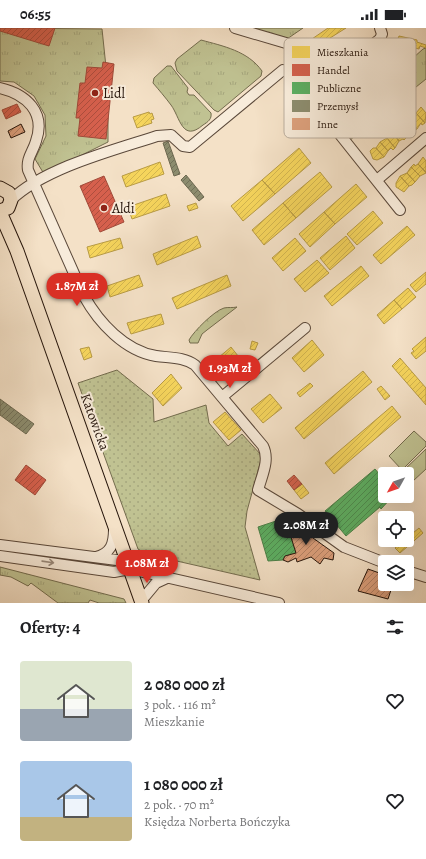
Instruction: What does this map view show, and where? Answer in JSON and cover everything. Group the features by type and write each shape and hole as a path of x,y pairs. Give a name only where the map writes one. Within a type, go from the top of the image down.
{"main road":[{"name":"Katowicka","path":"4,202 14,228 17,251 141,602"}],"street":[{"path":"235,28 284,42"},
{"path":"380,28 382,34 380,38"},
{"path":"4,202 34,183 91,158 164,134 171,135 183,146 190,147 283,70 284,71"},
{"path":"0,88 21,95 34,109 38,124 38,132 27,162 28,170 84,296 96,315 109,330 142,352 190,361 222,397 263,446 267,453 258,490 298,514 344,547 378,560"},
{"path":"343,138 400,210"},
{"path":"377,180 426,138"},
{"path":"222,397 305,328"},
{"path":"96,557 104,555 111,549 114,540 114,524"},
{"path":"0,545 117,560 130,569"},
{"path":"0,556 114,572 130,569 279,603"},
{"path":"414,573 426,577"},
{"path":"141,602 156,583 169,577"}],"green space":[{"path":"0,28 102,29 108,86 108,142 44,174 35,159 46,136 45,115 34,96 14,82 0,81"},
{"path":"249,28 303,28 288,38 284,38"},
{"path":"201,40 226,47 242,54 256,64 262,71 261,76 218,112 214,110 177,71 175,63 177,59"},
{"path":"426,48 426,79 416,87 416,55"},
{"path":"167,66 171,66 188,88 187,92 189,95 194,95 211,113 209,120 196,130 186,130 182,126 171,105 153,83 154,78"},
{"path":"237,307 202,334 198,343 190,343 189,340 195,332 215,313 224,308"},
{"path":"117,370 153,399 154,422 206,405 209,423 228,446 242,434 262,456 247,511 245,527 260,580 146,554 138,549 78,383"},
{"path":"414,431 426,442 426,446 405,467 399,467 389,456"},
{"path":"426,449 426,469 414,480 414,467 407,467"},
{"path":"0,567 124,599 126,603 99,603 90,600 88,603 58,603 31,583 28,586 11,577 0,575"}],"building: Mieszkania":[{"path":"328,28 346,28 330,38 313,38"},
{"path":"416,40 417,42 426,45 426,48 420,46 419,49 416,48"},
{"path":"421,107 426,113 425,123 416,113"},
{"path":"149,112 150,114 152,113 154,119 151,120 152,123 137,128 133,117"},
{"path":"416,113 425,123 422,125 421,123 417,129"},
{"path":"387,138 397,138 399,141 395,148"},
{"path":"387,138 395,148 393,150 391,148 388,151 380,142"},
{"path":"397,138 406,138 404,140 399,141"},
{"path":"380,142 388,151 384,157 376,148"},
{"path":"299,148 311,163 275,194 262,180"},
{"path":"373,148 376,148 384,157 377,160 373,159 370,151"},
{"path":"423,157 426,161 426,172 418,164"},
{"path":"160,162 164,174 126,187 122,176"},
{"path":"414,164 415,166 418,164 426,173 420,176 411,167"},
{"path":"411,167 420,176 415,182 407,173"},
{"path":"320,172 332,187 296,218 283,203"},
{"path":"407,173 415,182 409,186 400,176"},
{"path":"400,176 409,186 404,192 396,187 396,183"},
{"path":"262,180 275,194 243,221 231,206"},
{"path":"356,184 367,197 335,224 324,212"},
{"path":"166,194 170,206 132,219 128,207"},
{"path":"196,203 198,208 189,211 187,206"},
{"path":"283,203 296,218 264,245 252,230"},
{"path":"373,211 383,223 357,245 347,234"},
{"path":"324,212 335,224 310,247 299,234"},
{"path":"407,226 415,235 381,264 373,255"},
{"path":"197,236 201,247 157,265 153,254"},
{"path":"346,236 355,248 330,270 320,258"},
{"path":"120,238 123,248 90,258 87,247"},
{"path":"295,238 306,251 283,271 272,258"},
{"path":"317,260 329,273 305,292 294,279"},
{"path":"361,266 369,276 332,306 324,296"},
{"path":"426,272 426,284 416,292 410,285"},
{"path":"139,275 143,286 110,297 107,286"},
{"path":"227,275 231,286 177,309 172,298"},
{"path":"408,288 416,297 402,309 394,300"},
{"path":"394,300 402,309 384,324 377,315"},
{"path":"161,314 164,324 131,334 127,323"},
{"path":"426,337 426,351 416,359 411,353 414,351 412,349"},
{"path":"312,340 324,355 304,372 292,358"},
{"path":"252,341 258,343 255,350 250,349"},
{"path":"89,347 92,357 84,360 80,349"},
{"path":"231,347 242,361 223,377 212,363"},
{"path":"400,358 426,388 426,405 392,366"},
{"path":"363,371 372,382 304,439 295,428"},
{"path":"171,374 182,388 163,406 152,393"},
{"path":"310,383 313,386 300,397 297,393"},
{"path":"381,386 390,396 385,400 377,389"},
{"path":"270,394 282,408 263,423 251,409"},
{"path":"392,406 401,417 334,474 325,463"},
{"path":"225,412 241,430 229,440 213,422"},
{"path":"302,484 309,493 301,499 294,490"},
{"path":"419,528 423,533 414,541 414,532"},
{"path":"396,547 407,547 400,553 395,548"}],"building: Handel":[{"path":"0,28 55,28 49,46 0,31"},
{"name":"Lidl","path":"103,62 114,64 106,139 78,136 80,118 76,118 80,83 85,83 87,67 102,68"},
{"path":"17,104 21,112 6,119 2,110"},
{"name":"Aldi","path":"104,176 124,222 100,232 80,186"},
{"path":"26,465 46,480 35,495 15,480"},
{"path":"294,475 302,484 294,490 287,481"}],"building: Publiczne":[{"path":"375,469 378,473 378,503 387,503 346,536 325,511"},
{"path":"285,518 296,553 285,556 283,560 268,561 258,527"}],"building: Przemysł":[{"path":"168,141 180,174 174,176 163,143"},
{"path":"186,175 204,197 199,201 181,180"},
{"path":"0,399 34,424 26,434 0,415"}],"building: Inne":[{"path":"21,124 25,132 11,138 8,131"},
{"path":"285,518 334,553 333,560 324,558 320,564 311,557 297,562 296,558 288,562 283,560 285,556 296,553"},
{"path":"368,569 378,573 378,591 391,591 388,599 358,591"}],"place":[{"name":"Lidl","path":"95,93"},
{"name":"Aldi","path":"104,208"}]}
